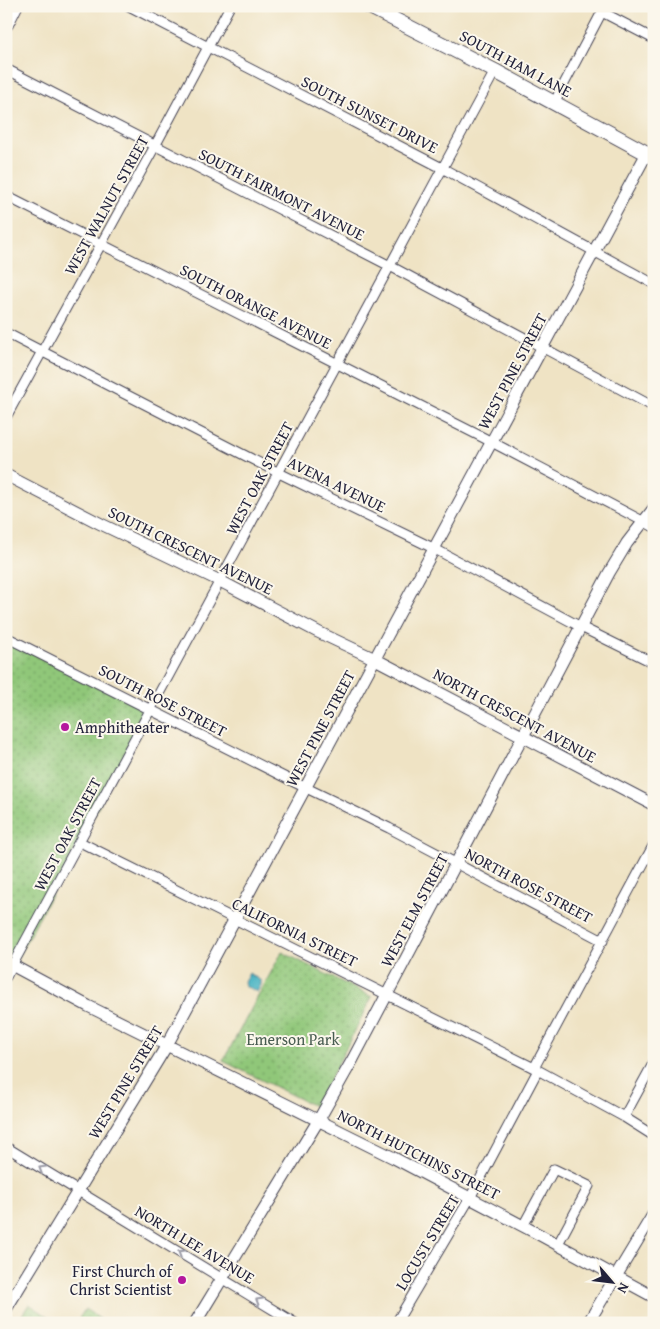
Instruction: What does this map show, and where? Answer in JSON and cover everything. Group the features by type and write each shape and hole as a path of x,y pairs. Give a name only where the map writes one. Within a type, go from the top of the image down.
{"main road":[{"path":"6,24 15,6"},
{"name":"SOUTH HAM LANE","path":"368,6 495,71 650,155"}],"street":[{"name":"SOUTH SUNSET DRIVE","path":"129,6 442,168 654,284"},
{"name":"WEST WALNUT STREET","path":"6,417 102,244 230,6"},
{"path":"554,103 604,9 654,39"},
{"name":"SOUTH FAIRMONT AVENUE","path":"6,70 390,266 654,407"},
{"name":"WEST OAK STREET","path":"6,977 10,964 80,842 495,71"},
{"name":"WEST PINE STREET","path":"6,1309 167,1045 595,251 650,155"},
{"name":"SOUTH ORANGE AVENUE","path":"6,196 492,442 654,527"},
{"name":"AVENA AVENUE","path":"6,333 435,549 654,663"},
{"name":"SOUTH CRESCENT AVENUE","path":"6,475 361,653"},
{"name":"WEST ELM STREET","path":"196,1323 318,1122 457,865 609,573 654,508"},
{"name":"SOUTH ROSE STREET","path":"6,638 306,788"},
{"name":"NORTH CRESCENT AVENUE","path":"361,653 654,805"},
{"name":"NORTH ROSE STREET","path":"306,788 389,828 603,941"},
{"name":"CALIFORNIA STREET","path":"80,842 536,1069 624,1117 654,1136"},
{"name":"LOCUST STREET","path":"396,1323 470,1198 654,844"},
{"name":"NORTH HUTCHINS STREET","path":"10,964 67,995 470,1198 654,1297"},
{"path":"624,1117 654,1062"},
{"name":"NORTH LEE AVENUE","path":"6,1147 296,1323"},
{"path":"523,1226 554,1169 589,1186 558,1244"},
{"path":"588,1323 654,1213"}],"green space":[{"path":"6,638 150,710 13,966 6,963"},
{"name":"Emerson Park","path":"282,952 372,997 316,1107 223,1061"},
{"path":"29,1304 58,1323 17,1323"},
{"path":"85,1309 106,1323 76,1323"}],"water":[{"path":"249,973 261,981 257,992 245,986 244,982"}],"place":[{"name":"Amphitheater","path":"65,727"},
{"name":"First Church of Christ Scientist","path":"182,1280"}]}
